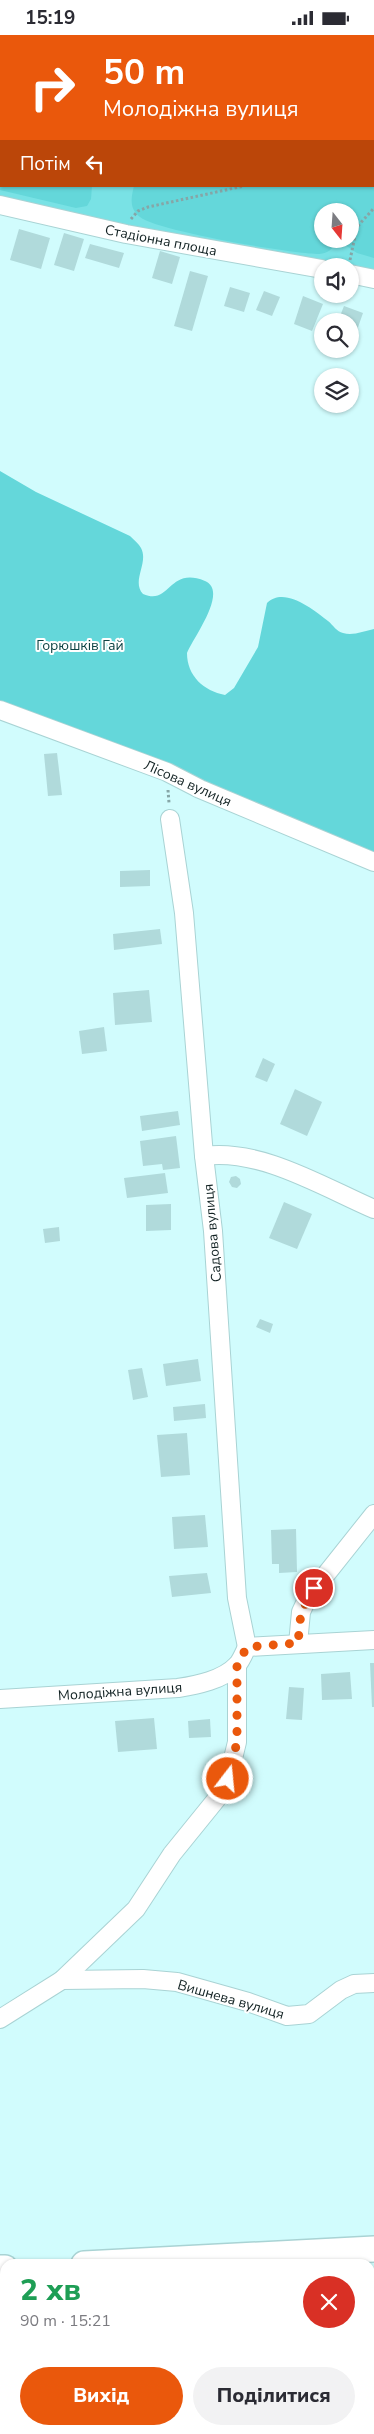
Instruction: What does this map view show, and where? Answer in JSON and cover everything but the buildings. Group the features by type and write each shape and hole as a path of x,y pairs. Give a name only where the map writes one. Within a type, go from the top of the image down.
{"highway":[{"path":"181,2259 374,2249"}],"street":[{"name":"Стадіонна площа","path":"0,205 126,234 314,268"},
{"path":"359,276 374,279"},
{"name":"Лісова вулиця","path":"0,710 167,772 200,789 374,862"},
{"name":"Садова вулиця","path":"170,819 184,913 204,1156 213,1231 237,1598 247,1647"},
{"path":"204,1156 230,1154 269,1163 374,1209"},
{"path":"298,1643 301,1612 308,1597 374,1514"},
{"path":"0,2019 62,1980 136,1909 172,1855 219,1796 228,1779 237,1742 237,1665 247,1647 374,1640"},
{"name":"Молодіжна вулиця","path":"0,1699 178,1688 204,1683 237,1665"},
{"name":"Вишнева вулиця","path":"62,1980 143,1979 178,1982 248,2001 287,2015 299,2016 310,2014 341,1990 354,1984 374,1983"}],"path":[{"path":"126,234 132,217 138,211 240,187"},
{"path":"350,258 357,227 374,208"},
{"path":"167,772 170,819"}],"shaded area":[{"path":"0,187 374,187 374,275 359,269 359,258 314,258 314,262 107,221 0,196"}],"green space":[{"path":"0,187 92,187 91,199 87,206 76,208 0,190"},
{"path":"134,187 374,187 374,258 357,253 350,248 359,248 359,203 314,203 314,248 332,248 325,253 319,254 255,246 171,229 140,217 132,207"},
{"name":"Горюшків Гай","path":"0,471 36,492 130,536 140,546 143,554 139,583 143,594 159,595 184,578 205,581 211,586 213,594 211,604 187,653 193,675 204,686 217,693 225,695 234,688 258,647 267,603 274,598 290,598 298,601 315,611 337,630 347,634 374,629 374,859 301,829 147,755 0,703"}],"route":[{"path":"228,1779 237,1742 237,1665 247,1647 298,1643 299,1621 303,1605 314,1588"}]}
